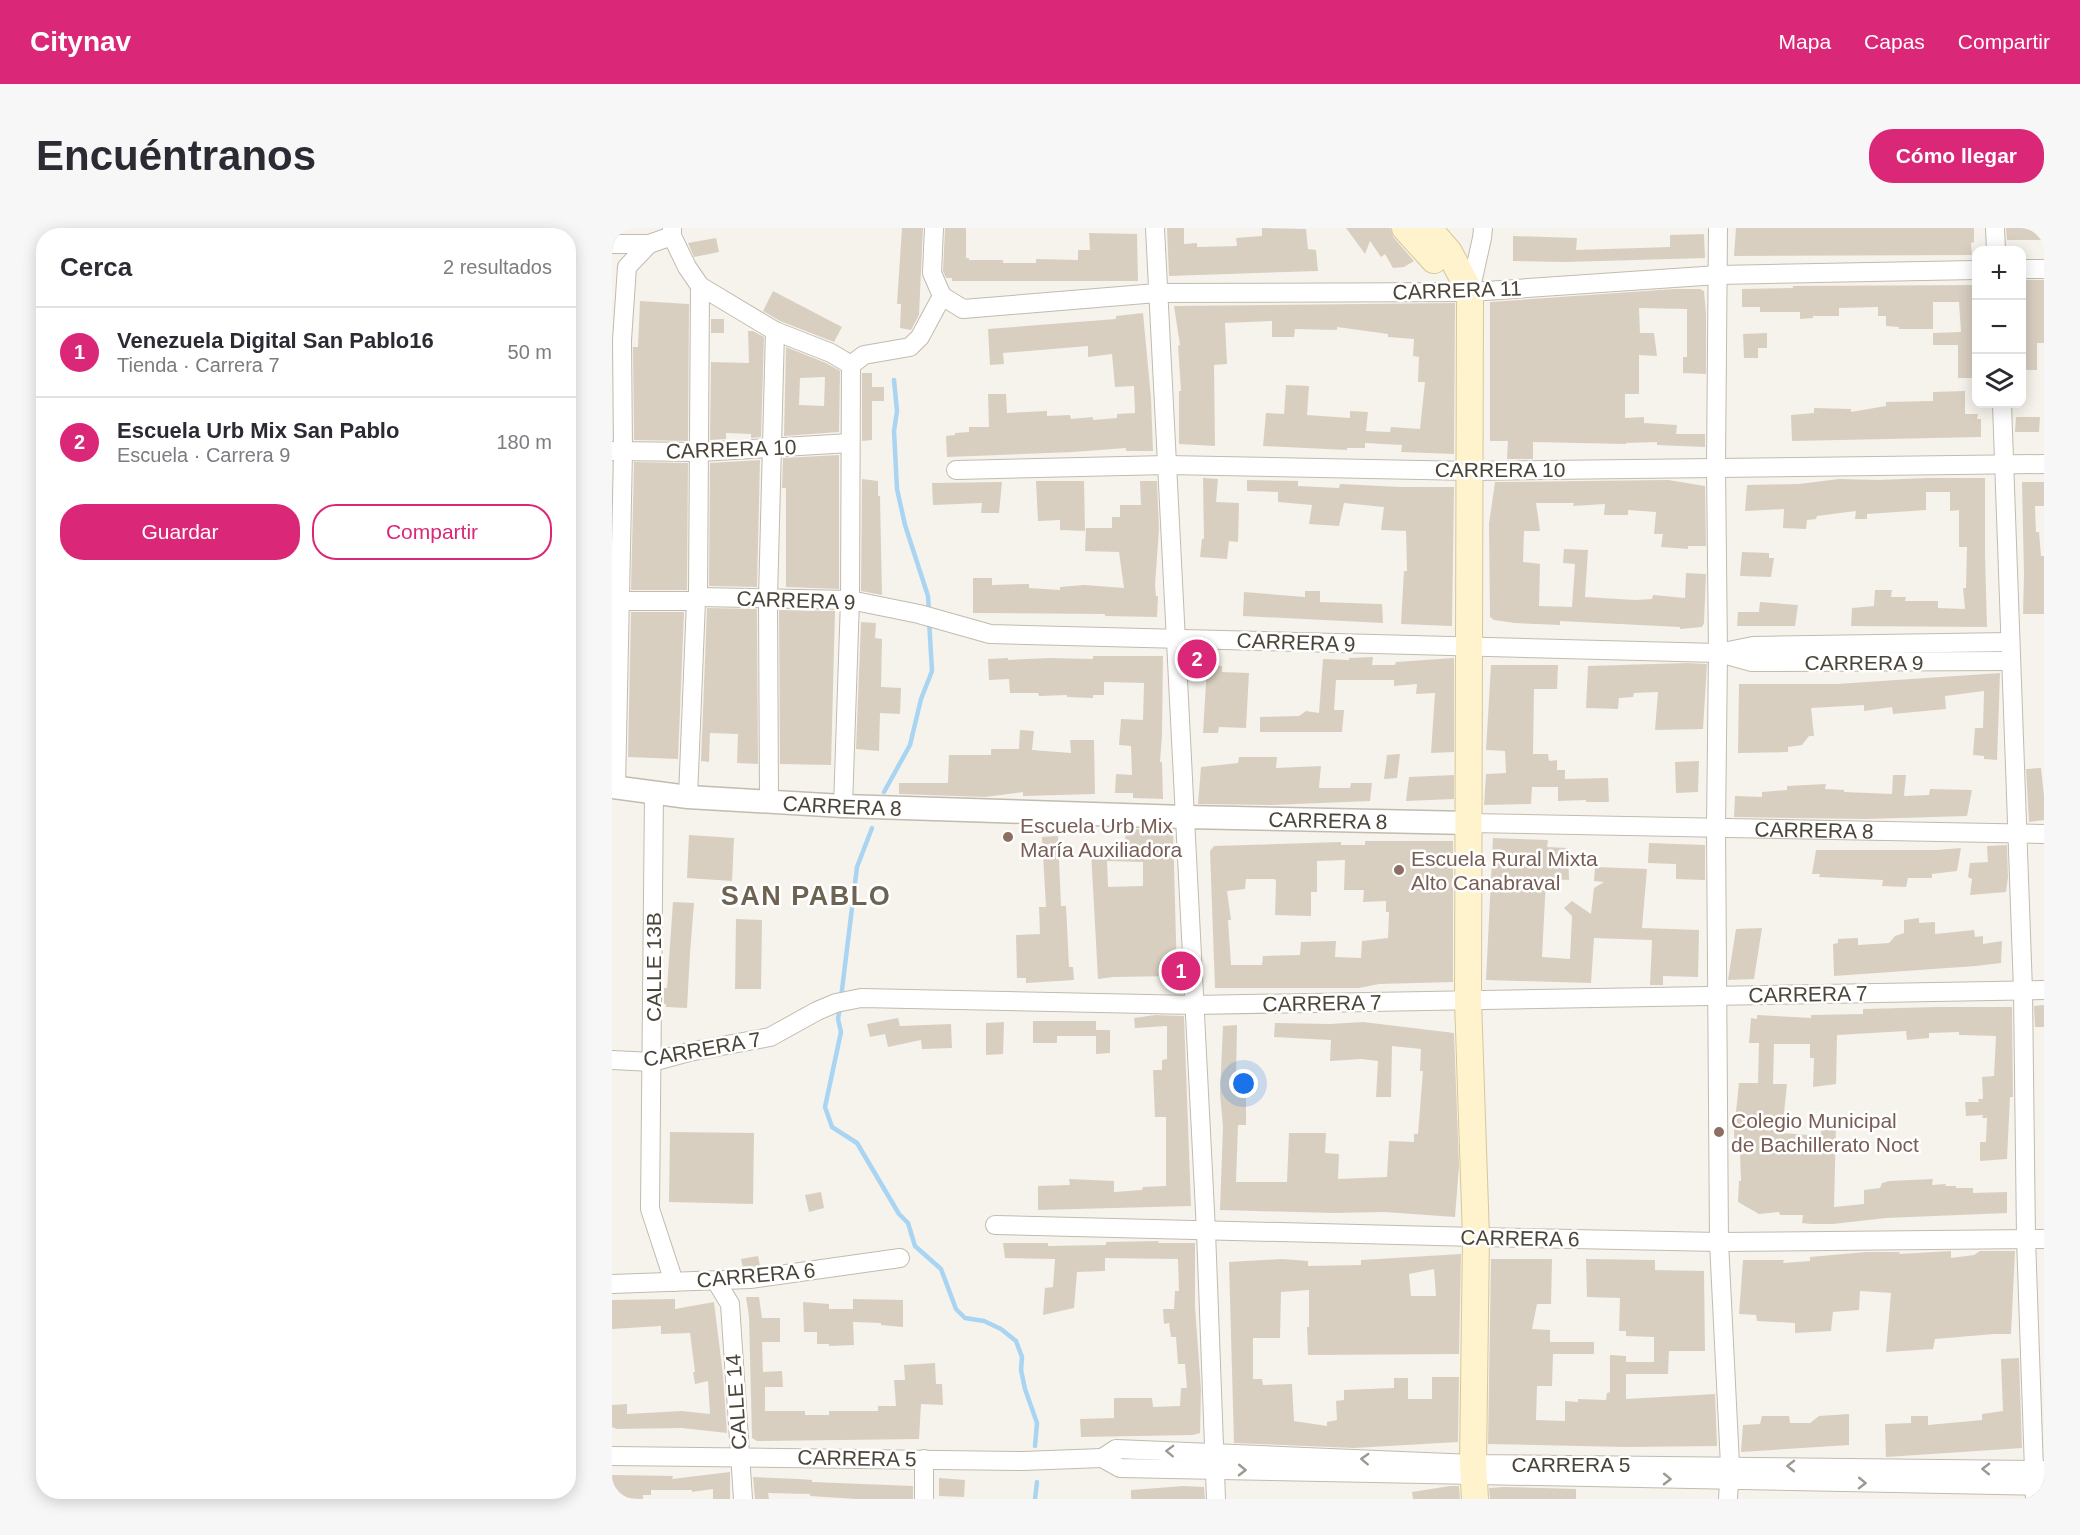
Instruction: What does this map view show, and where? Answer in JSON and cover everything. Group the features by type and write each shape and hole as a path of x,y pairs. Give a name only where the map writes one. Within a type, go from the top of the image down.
{"main road":[{"path":"1405,228 1435,262 1470,292"},
{"path":"1428,228 1449,252 1470,292 1468,1000 1476,1238 1474,1480"}],"street":[{"path":"851,365 864,355 910,347 920,338 942,296 932,273 934,228"},
{"path":"1155,228 1206,1231 1216,1499"},
{"path":"1470,292 1483,228"},
{"path":"1718,228 1717,996 1719,1242 1728,1482"},
{"path":"1995,228 1996,246"},
{"path":"614,787 617,340 627,267 649,244 672,232 687,267 700,286 775,331 831,353 851,365"},
{"path":"612,244 649,244"},
{"path":"2026,269 2044,269"},
{"name":"CARRERA 11","path":"942,296 963,309 1157,293 1470,292 1718,275 1972,270"},
{"path":"688,797 697,599 700,286"},
{"path":"769,801 768,598 775,331"},
{"path":"843,806 850,600 851,365"},
{"path":"2001,408 2023,990 2035,1238 2038,1482"},
{"name":"CARRERA 10","path":"617,451 700,452 850,443"},
{"name":"CARRERA 10","path":"956,470 1167,465 1470,471 2044,464"},
{"name":"CARRERA 9","path":"616,601 768,598 850,600 919,614 990,634 1718,653 1753,646 2010,642"},
{"name":"CARRERA 9","path":"1718,653 1752,662 2011,661"},
{"name":"CARRERA 8","path":"614,787 688,797 843,806 1185,817 2044,834"},
{"name":"CALLE 13B","path":"654,792 650,1209 674,1282"},
{"name":"CARRERA 7","path":"612,1060 652,1062 689,1052 770,1037 817,1011 836,1003 861,998 1194,1005 2044,990"},
{"name":"CARRERA 6","path":"995,1225 1719,1242 2035,1238"},
{"name":"CARRERA 6","path":"612,1284 750,1279 900,1258"},
{"path":"730,1304 750,1279"},
{"name":"CALLE 14","path":"716,1281 730,1304 743,1499"},
{"name":"CARRERA 5","path":"612,1456 1023,1461 1102,1458 1120,1468 1214,1461 1474,1480 2038,1482"},
{"path":"924,1459 924,1499"}],"building":[{"path":"902,228 923,228 919,315 911,330 900,328 901,304 897,304"},
{"path":"945,228 966,228 966,258 969,260 1003,260 1003,263 1036,263 1036,259 1078,260 1078,250 1090,250 1089,233 1137,234 1138,281 952,281 952,278 946,278 943,271"},
{"path":"1167,228 1184,228 1184,244 1197,243 1197,247 1237,246 1236,238 1262,236 1262,228 1306,229 1308,249 1316,250 1318,271 1169,276"},
{"path":"1346,228 1390,228 1394,238 1414,261 1404,267 1393,268 1385,254 1381,257 1370,241 1365,254"},
{"path":"1736,228 1974,228 1974,242 1971,243 1972,255 1734,256"},
{"path":"2006,228 2044,228 2044,240 2007,240"},
{"path":"1704,234 1705,258 1565,262 1513,261 1513,236 1577,238 1576,250 1670,247 1670,235"},
{"path":"716,238 719,252 694,257 688,243"},
{"path":"2026,280 2044,280 2044,343 2037,343 2037,370 2026,370"},
{"path":"1972,285 1972,378 1958,378 1958,345 1933,345 1933,333 1961,332 1959,302 1933,302 1933,329 1899,329 1899,327 1886,326 1886,316 1878,316 1878,307 1839,308 1839,316 1813,316 1813,318 1800,319 1800,312 1760,312 1760,307 1742,307 1742,289 1793,288 1793,286"},
{"path":"1674,289 1704,291 1706,374 1683,373 1683,357 1687,357 1687,309 1639,308 1640,333 1654,333 1657,356 1639,355 1639,394 1625,394 1625,418 1644,417 1644,423 1677,425 1676,434 1705,434 1705,447 1657,445 1657,442 1626,444 1533,442 1533,459 1507,459 1508,441 1490,441 1490,302"},
{"path":"773,291 842,327 834,342 780,321 763,311"},
{"path":"640,301 689,304 688,441 634,440 633,347 638,347"},
{"path":"1455,303 1454,454 1401,452 1402,445 1365,443 1365,448 1347,448 1347,450 1263,446 1266,413 1284,414 1286,385 1309,386 1307,415 1350,418 1350,411 1368,412 1366,431 1390,432 1391,427 1420,429 1425,382 1418,382 1419,357 1413,356 1414,339 1388,337 1388,334 1337,327 1337,330 1295,329 1294,337 1272,337 1272,321 1225,323 1227,364 1214,365 1215,446 1179,444 1179,391 1181,391 1178,346 1180,345 1174,306"},
{"path":"1143,313 1151,398 1153,451 1126,451 1126,448 947,457 946,436 969,432 969,427 989,427 988,394 1006,394 1007,413 1047,411 1047,416 1070,415 1071,419 1093,417 1093,420 1117,418 1117,414 1135,413 1134,386 1115,387 1112,354 1088,357 1088,346 1003,353 1004,364 990,365 988,329 1116,319 1116,316"},
{"path":"711,319 724,319 724,333 711,333"},
{"path":"748,331 764,337 761,437 751,438 751,434 726,433 726,439 710,440 711,362 749,363"},
{"path":"1767,333 1767,348 1758,348 1758,358 1744,358 1743,334"},
{"path":"786,347 840,371 839,432 784,436","holes":["825,377 824,406 799,405 800,378"]},
{"path":"862,373 872,373 872,387 884,387 884,401 872,401 872,440 862,441"},
{"path":"1965,391 1965,414 1978,414 1977,419 1981,419 1981,437 1792,441 1791,415 1814,413 1814,408 1851,409 1851,412 1886,406 1886,402 1933,401 1933,392"},
{"path":"2016,417 2040,417 2039,432 2015,432"},
{"path":"839,455 839,589 786,587 786,488 782,488 783,458"},
{"path":"760,460 757,587 709,586 710,463"},
{"path":"634,462 688,463 687,590 631,590"},
{"path":"1203,478 1218,479 1216,502 1239,503 1238,542 1229,541 1227,559 1200,557 1202,539 1204,539"},
{"path":"1985,478 1987,627 1851,626 1852,608 1874,606 1875,590 1892,590 1891,597 1906,597 1905,601 1938,601 1938,608 1965,609 1963,588 1966,588 1967,547 1959,547 1959,510 1950,511 1950,492 1926,492 1926,510 1867,514 1867,519 1855,519 1856,511 1817,516 1816,519 1807,520 1806,529 1783,528 1784,509 1745,511 1747,485 1799,484 1839,479"},
{"path":"862,479 878,481 882,595 861,591"},
{"path":"1247,480 1298,481 1298,486 1339,488 1340,484 1454,487 1452,626 1401,624 1404,571 1407,571 1406,531 1381,530 1384,507 1344,503 1339,526 1309,524 1312,505 1278,502 1278,492 1247,491"},
{"path":"1668,480 1705,486 1706,546 1688,546 1688,549 1661,547 1663,534 1654,534 1656,512 1628,510 1628,515 1604,515 1605,504 1573,506 1574,503 1536,503 1540,531 1524,531 1523,562 1540,564 1539,606 1572,607 1575,564 1563,563 1564,549 1588,550 1585,597 1635,600 1652,599 1653,595 1685,598 1686,573 1706,574 1702,627 1680,629 1680,627 1560,621 1560,625 1515,623 1494,620 1490,617 1489,524 1495,482"},
{"path":"1036,481 1084,481 1085,531 1060,530 1060,520 1038,521"},
{"path":"1140,481 1157,481 1159,529 1155,585 1156,596 1158,596 1157,617 1105,616 1105,614 973,613 973,578 992,578 992,585 1029,584 1029,588 1060,590 1060,587 1084,585 1124,588 1119,552 1085,551 1086,528 1112,528 1112,517 1120,517 1120,505 1141,505"},
{"path":"1002,482 999,513 981,513 982,503 933,505 932,483"},
{"path":"2022,482 2044,482 2044,506 2035,506 2036,532 2039,532 2041,556 2044,556 2044,614 2023,614"},
{"path":"1742,552 1769,553 1769,558 1774,558 1771,577 1740,576"},
{"path":"1305,591 1320,591 1320,602 1382,604 1383,623 1243,616 1244,592 1305,597"},
{"path":"1760,602 1798,605 1795,626 1737,626 1738,612 1759,612"},
{"path":"707,608 757,609 758,764 737,763 738,734 710,733 709,762 701,761"},
{"path":"779,610 835,611 831,765 780,764"},
{"path":"631,612 684,612 678,759 628,757"},
{"path":"861,622 876,623 875,638 882,639 881,687 901,688 900,714 880,713 879,751 856,749"},
{"path":"1093,656 1163,656 1160,762 1162,762 1163,799 1133,798 1133,793 1115,793 1116,774 1132,775 1131,746 1119,745 1121,719 1143,720 1144,683 1104,682 1104,695 1093,695 1093,698 1010,693 1009,679 989,680 988,659 1093,659"},
{"path":"1373,657 1372,665 1395,665 1396,662 1454,658 1454,752 1431,753 1435,693 1416,694 1417,684 1394,686 1394,680 1336,680 1334,710 1344,710 1342,732 1260,732 1260,717 1299,716 1306,711 1319,713 1323,659 1349,660 1349,658"},
{"path":"1707,664 1703,729 1655,730 1658,692 1634,693 1633,697 1619,698 1618,709 1586,708 1588,666"},
{"path":"1491,665 1558,665 1557,689 1534,689 1533,754 1548,754 1549,761 1557,760 1557,770 1565,770 1565,779 1608,778 1609,802 1558,801 1558,787 1532,787 1531,804 1484,805 1486,774 1506,773 1505,751 1486,750"},
{"path":"1207,666 1222,666 1222,672 1249,673 1246,728 1219,727 1218,733 1203,733"},
{"path":"2000,673 1997,760 1973,755 1975,728 1983,728 1984,691 1945,696 1946,709 1893,714 1892,707 1864,711 1864,705 1811,708 1814,736 1809,736 1802,745 1788,747 1788,752 1738,753 1739,684 1837,684"},
{"path":"1020,730 1034,731 1032,750 1071,753 1070,740 1094,740 1095,794 1023,796 1023,792 985,797 899,794 899,783 948,783 949,755 991,755 991,749 1019,749"},
{"path":"1400,754 1397,778 1384,779 1387,755"},
{"path":"1239,757 1277,757 1276,768 1321,766 1319,788 1350,788 1351,783 1372,783 1370,801 1271,805 1198,804 1201,767 1238,763"},
{"path":"1699,761 1698,792 1676,793 1675,762"},
{"path":"2041,768 2044,820 2029,822 2026,769"},
{"path":"1454,775 1454,799 1406,801 1409,777"},
{"path":"1893,775 1906,775 1904,796 1929,795 1930,789 1972,790 1967,816 1866,819 1734,817 1735,796 1762,797 1762,792 1787,790 1787,786 1826,784 1825,789 1844,790 1844,792 1892,794"},
{"path":"1125,829 1173,830 1177,976 1098,979 1091,851 1126,850","holes":["1107,861 1143,862 1143,886 1108,887"]},
{"path":"689,835 734,838 732,881 687,878"},
{"path":"1058,836 1061,906 1066,906 1069,967 1073,967 1074,980 1026,983 1026,978 1017,978 1016,935 1040,934 1039,907 1046,907 1042,837"},
{"path":"1493,838 1548,840 1547,847 1568,848 1569,880 1546,879 1542,957 1570,959 1572,916 1564,908 1572,901 1591,914 1594,888 1604,882 1594,881 1595,867 1647,869 1642,928 1699,930 1698,977 1663,976 1663,985 1650,985 1652,940 1594,938 1591,983 1486,980"},
{"path":"1365,841 1453,841 1453,982 1379,984 1359,988 1215,988 1210,851 1214,846 1341,842 1341,845 1365,845","holes":["1345,860 1344,890 1364,890 1363,902 1386,901 1386,912 1389,912 1388,938 1362,941 1361,958 1335,957 1336,941 1301,942 1300,955 1263,956 1262,965 1231,965 1228,920 1231,920 1227,891 1245,889 1246,879 1274,879 1276,880 1275,915 1311,916 1311,892 1317,892 1317,861"]},
{"path":"1649,843 1705,845 1705,880 1676,879 1676,864 1648,863"},
{"path":"2007,845 2006,892 1970,895 1972,879 1968,877 1970,863 1988,862 1987,846"},
{"path":"1961,848 1957,871 1932,874 1932,878 1908,878 1906,887 1882,886 1883,880 1819,877 1820,874 1812,874 1816,850"},
{"path":"673,902 694,903 687,1008 666,1007 664,1004"},
{"path":"1919,918 1919,923 1935,922 1935,934 1974,930 1975,937 1983,936 1983,944 2002,941 2001,963 1834,976 1833,944 1838,943 1838,939 1858,938 1858,945 1889,943 1895,936 1904,933 1904,920"},
{"path":"736,919 762,920 761,989 735,989"},
{"path":"1762,928 1754,979 1728,980 1736,929"},
{"path":"2044,1005 2044,1027 2035,1027 2034,1006"},
{"path":"2012,1007 2013,1097 2010,1097 2007,1159 1980,1161 1980,1142 1986,1142 1987,1118 1982,1118 1983,1115 1966,1116 1965,1102 1979,1102 1978,1099 1983,1099 1982,1077 1994,1076 1996,1036 1959,1035 1959,1032 1929,1033 1929,1038 1907,1040 1906,1031 1837,1035 1836,1084 1813,1087 1814,1058 1810,1058 1810,1044 1774,1044 1773,1084 1787,1084 1782,1133 1821,1136 1821,1126 1836,1124 1834,1207 1864,1204 1864,1190 1880,1188 1882,1183 1889,1181 1933,1179 1932,1185 1946,1184 1945,1186 1956,1186 1956,1188 1973,1188 1973,1193 2007,1192 2007,1213 1811,1224 1802,1223 1803,1215 1780,1215 1779,1212 1759,1214 1738,1202 1739,1181 1741,1181 1740,1153 1735,1152 1734,1131 1739,1083 1758,1083 1759,1043 1749,1043 1751,1018 1757,1019 1757,1015 1811,1018 1811,1015 1863,1014 1863,1009"},
{"path":"1155,1015 1184,1016 1191,1206 1038,1210 1038,1186 1070,1185 1069,1179 1114,1181 1114,1192 1166,1186 1166,1117 1155,1117 1153,1070 1162,1070 1162,1060 1167,1059 1167,1026 1135,1028 1134,1018"},
{"path":"898,1018 900,1026 951,1024 952,1048 922,1049 921,1040 888,1047 885,1034 870,1037 867,1024"},
{"path":"1033,1021 1096,1021 1096,1030 1110,1030 1110,1053 1096,1054 1096,1036 1057,1036 1057,1043 1033,1043"},
{"path":"1004,1022 1003,1054 986,1055 986,1023"},
{"path":"1363,1022 1454,1033 1459,1166 1455,1217 1384,1212 1220,1210 1223,1126 1220,1094 1223,1026 1237,1025 1236,1079 1246,1079 1246,1125 1238,1125 1236,1182 1287,1182 1289,1133 1326,1133 1325,1153 1339,1154 1338,1179 1387,1177 1389,1141 1414,1142 1414,1134 1418,1134 1423,1071 1420,1071 1421,1049 1392,1046 1391,1097 1376,1097 1378,1061 1361,1059 1330,1061 1331,1040 1274,1037 1275,1023"},
{"path":"670,1132 754,1133 753,1204 669,1202"},
{"path":"821,1192 824,1208 809,1212 805,1195"},
{"path":"1159,1241 1158,1243 1195,1243 1195,1307 1201,1389 1200,1433 1081,1437 1080,1419 1114,1418 1114,1398 1152,1398 1153,1407 1180,1406 1181,1388 1187,1388 1185,1364 1178,1364 1176,1337 1171,1337 1169,1323 1164,1324 1163,1309 1174,1309 1175,1291 1179,1291 1178,1259 1105,1258 1105,1271 1077,1272 1074,1308 1043,1315 1045,1288 1053,1287 1055,1259 1005,1258 1003,1243 1048,1243 1048,1246"},
{"path":"1951,1251 1951,1258 1974,1255 1980,1251 2015,1251 2011,1334 1935,1339 1933,1349 1886,1352 1891,1293 1860,1291 1859,1310 1833,1312 1831,1331 1795,1333 1795,1323 1757,1321 1756,1315 1739,1314 1743,1260 1784,1260 1783,1263 1810,1261 1810,1257 1866,1252 1900,1252 1899,1254"},
{"path":"1461,1254 1459,1354 1308,1355 1309,1290 1281,1292 1280,1338 1253,1338 1253,1379 1262,1379 1263,1385 1292,1384 1294,1421 1327,1426 1327,1422 1337,1420 1336,1401 1344,1400 1344,1390 1394,1388 1394,1378 1408,1378 1408,1399 1432,1399 1432,1377 1459,1377 1458,1442 1354,1448 1234,1443 1229,1262 1282,1259 1308,1261 1308,1266 1361,1265 1361,1260","holes":["1434,1269 1436,1296 1411,1296 1409,1274"]},
{"path":"758,1256 760,1266 743,1268 741,1259"},
{"path":"1491,1259 1552,1259 1551,1304 1537,1304 1532,1329 1550,1330 1550,1342 1594,1342 1594,1354 1553,1354 1552,1386 1537,1386 1536,1420 1565,1421 1565,1401 1606,1400 1607,1393 1610,1392 1610,1355 1626,1356 1626,1362 1654,1362 1654,1337 1626,1336 1626,1331 1619,1331 1620,1298 1587,1297 1586,1259 1655,1260 1655,1270 1704,1271 1705,1351 1669,1351 1668,1374 1626,1374 1626,1399 1715,1394 1717,1446 1488,1444"},
{"path":"746,1297 759,1297 762,1318 780,1318 780,1342 762,1342 763,1372 782,1371 783,1387 765,1387 765,1411 805,1411 805,1415 829,1415 829,1411 878,1411 878,1406 896,1406 894,1380 905,1380 904,1365 935,1363 936,1384 942,1384 943,1405 921,1404 919,1439 757,1441 752,1438 749,1317"},
{"path":"675,1299 675,1309 714,1302 727,1433 682,1428 617,1429 612,1427 612,1405 627,1404 627,1414 682,1411 710,1414 708,1381 695,1384 690,1333 661,1334 661,1326 612,1329 612,1300"},
{"path":"853,1299 903,1300 903,1327 853,1322 854,1345 817,1344 817,1332 804,1332 803,1302 829,1304 829,1309 853,1309"},
{"path":"2019,1358 2022,1448 1886,1457 1885,1424 1911,1423 1911,1416 1928,1416 1928,1425 1982,1420 1982,1414 2003,1411 2001,1359"},
{"path":"1849,1414 1849,1445 1741,1452 1743,1425 1760,1424 1762,1416 1789,1416 1790,1423 1810,1423 1819,1416"},
{"path":"730,1472 730,1499 713,1499 713,1489 692,1492 692,1490 651,1490 651,1495 643,1495 643,1499 612,1498 612,1475 673,1476 672,1479"},
{"path":"753,1477 913,1486 913,1499 856,1499 810,1496 810,1494 768,1493 769,1499 755,1499"},
{"path":"939,1478 965,1480 964,1497 939,1496"},
{"path":"1183,1486 1204,1487 1205,1499 1131,1499 1131,1490"},
{"path":"1459,1486 1460,1499 1413,1499 1412,1492"},
{"path":"1489,1488 1576,1489 1576,1499 1490,1499"}],"waterway":[{"path":"894,380 897,411 894,431 897,489 905,525 928,596 929,612"},
{"path":"884,792 910,745 921,699 932,671 929,620"},
{"path":"841,998 857,867 872,828"},
{"path":"840,1007 838,1019 841,1032 825,1107 832,1127 857,1143 899,1214 908,1223 915,1246 941,1269 956,1309 965,1318 984,1321 1001,1329 1016,1341 1022,1357 1021,1370 1025,1389 1037,1423 1035,1446"},
{"path":"1035,1499 1037,1482"}],"place":[{"name":"Escuela Urb Mix San Pablo","path":"1197,659"},
{"name":"Escuela Urb Mix María Auxiliadora","path":"1008,837"},
{"name":"Escuela Rural Mixta Alto Canabraval","path":"1399,870"},
{"name":"Venezuela Digital San Pablo16","path":"1181,971"},
{"name":"Colegio Municipal de Bachillerato Noct","path":"1719,1132"}],"district":[{"name":"SAN PABLO","path":"806,896"}]}
